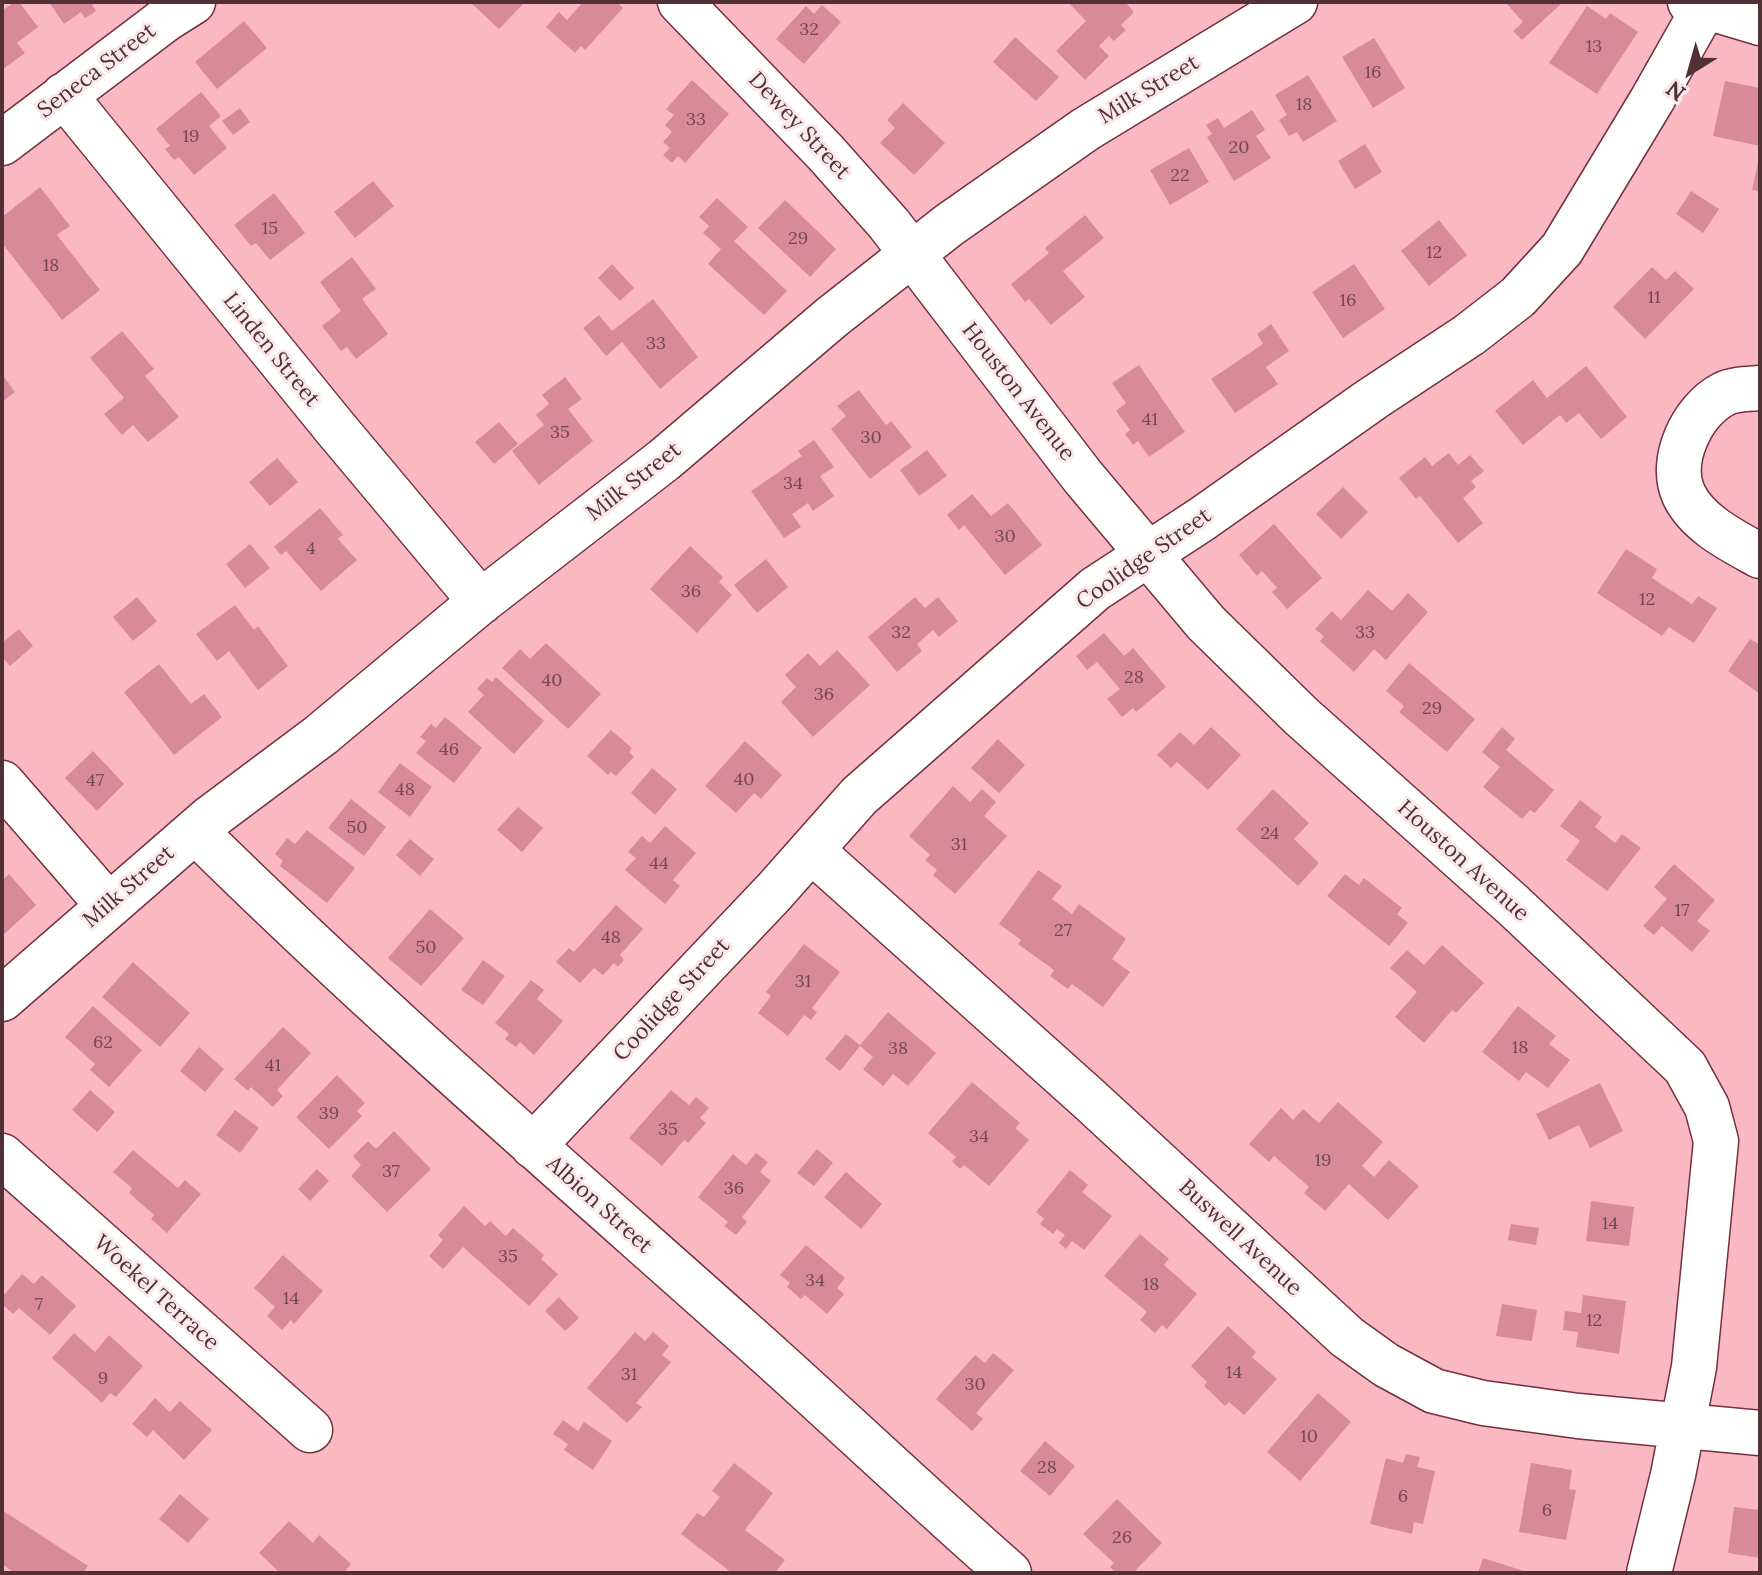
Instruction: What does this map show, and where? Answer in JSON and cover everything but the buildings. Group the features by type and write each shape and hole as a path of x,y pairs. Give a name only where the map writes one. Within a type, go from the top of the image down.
{"street":[{"name":"Seneca Street","path":"2,143 193,2"},
{"name":"Dewey Street","path":"680,2 825,152 912,254"},
{"path":"1697,5 1760,23"},
{"name":"Coolidge Street","path":"533,1146 664,1010 859,796 1095,589 1469,335 1518,297 1562,249 1652,100 1697,5"},
{"name":"Milk Street","path":"2,999 195,831 321,735 481,602 664,460 832,317 912,254 1013,177 1268,8"},
{"name":"Linden Street","path":"64,95 355,453 481,602"},
{"name":"Houston Avenue","path":"912,254 1147,555 1206,623 1301,716 1513,905 1685,1067 1707,1107 1716,1141 1694,1367 1649,1573"},
{"path":"1760,388 1724,394 1697,416 1685,441 1678,471 1683,494 1698,515 1719,532 1760,556"},
{"path":"2,783 108,905"},
{"name":"Albion Street","path":"195,831 291,925 533,1146 740,1328 1009,1573"},
{"name":"Buswell Avenue","path":"811,850 1089,1099 1347,1337 1386,1365 1434,1391 1483,1403 1578,1416 1760,1433"},
{"name":"Woekel Terrace","path":"2,1156 310,1430"}]}
